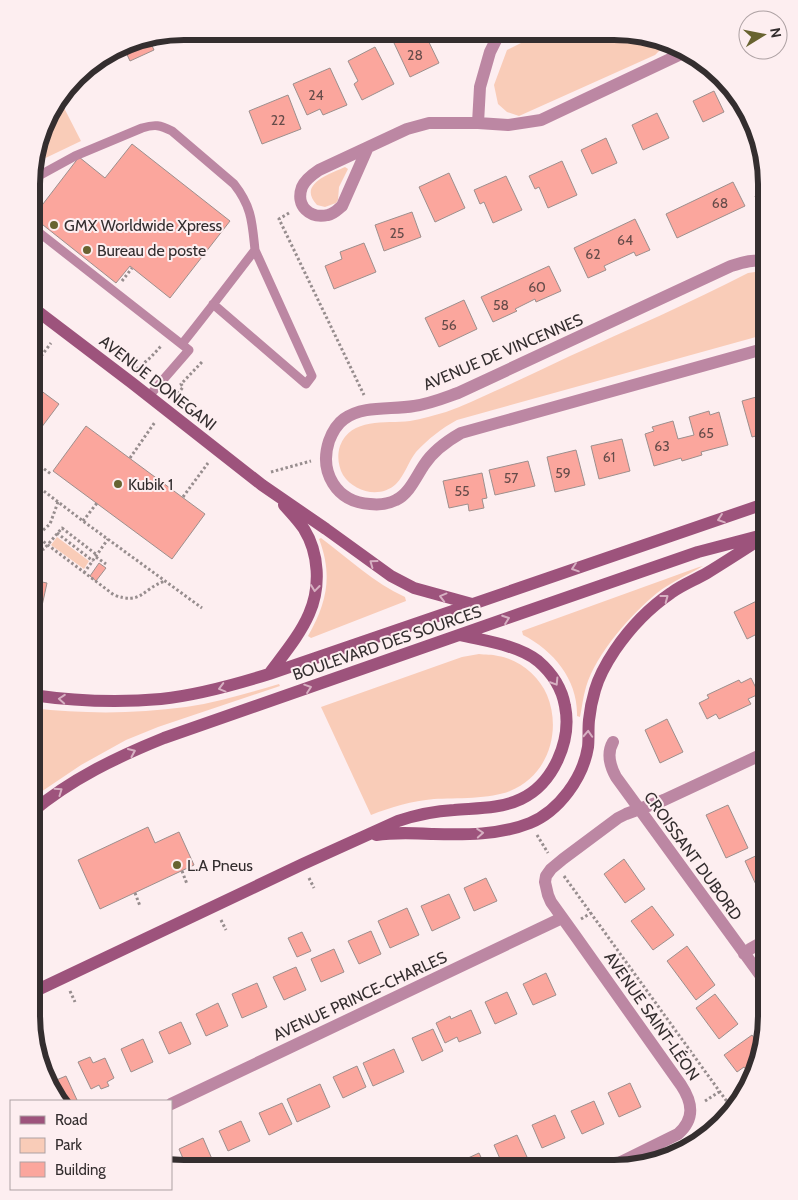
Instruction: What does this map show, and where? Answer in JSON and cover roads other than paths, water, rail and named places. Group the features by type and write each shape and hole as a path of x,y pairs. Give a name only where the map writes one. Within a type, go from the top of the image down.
{"main road":[{"name":"AVENUE DONEGANI","path":"40,313 262,485"},
{"path":"262,485 401,582 426,592 472,604"},
{"path":"262,485 282,503 303,529 310,543 317,574 314,601 309,614 300,631 269,674"},
{"name":"BOULEVARD DES SOURCES","path":"40,696 93,701 161,699 218,689 269,674 758,506"},
{"name":"BOULEVARD DES SOURCES","path":"40,805 54,794 88,773 148,745 698,552 758,536"},
{"path":"361,838 401,832 486,833 530,823 549,812 568,791 581,770 588,747 589,720 595,690 615,649 630,630 672,592 707,573 758,540"},
{"path":"40,989 294,868 398,821 415,815 444,810 490,808 520,800 537,788 546,778 559,757 566,732 566,707 560,688 539,662 519,650 460,635"}],"street":[{"path":"478,123 480,87 490,52 496,40"},
{"path":"368,147 342,206 328,215 318,216 302,207 300,196 302,185 310,176 319,170 368,147 407,129 429,123 508,125 541,120 678,55"},
{"name":"AVENUE DE VINCENNES","path":"758,259 732,266 458,393 430,403 397,409 360,411 350,415 342,420 331,438 327,452 327,471 337,489 356,502 375,505 397,500 412,485 430,456 444,443 461,433 758,350"},
{"name":"CROISSANT DUBORD","path":"613,742 609,754 612,770 616,777 758,972"},
{"path":"639,809 664,800 758,756"},
{"name":"AVENUE SAINT-LÉON","path":"626,1160 678,1134 684,1129 689,1122 690,1103 681,1085 551,902 545,882 546,876 551,869 563,858 618,818 639,809"},
{"name":"AVENUE PRINCE-CHARLES","path":"172,1104 562,918"},
{"path":"744,954 758,944"}],"lane":[{"path":"40,175 75,156 142,128 157,125 172,130 234,184 246,200 251,215 255,250 312,376 306,384 213,304"},
{"path":"40,233 189,350 149,396"},
{"path":"182,344 255,250"}],"place":[{"name":"GMX Worldwide Xpress","path":"54,225"},
{"name":"Bureau de poste","path":"87,250"},
{"name":"Kubik 1","path":"118,484"},
{"name":"L.A Pneus","path":"177,865"}]}
